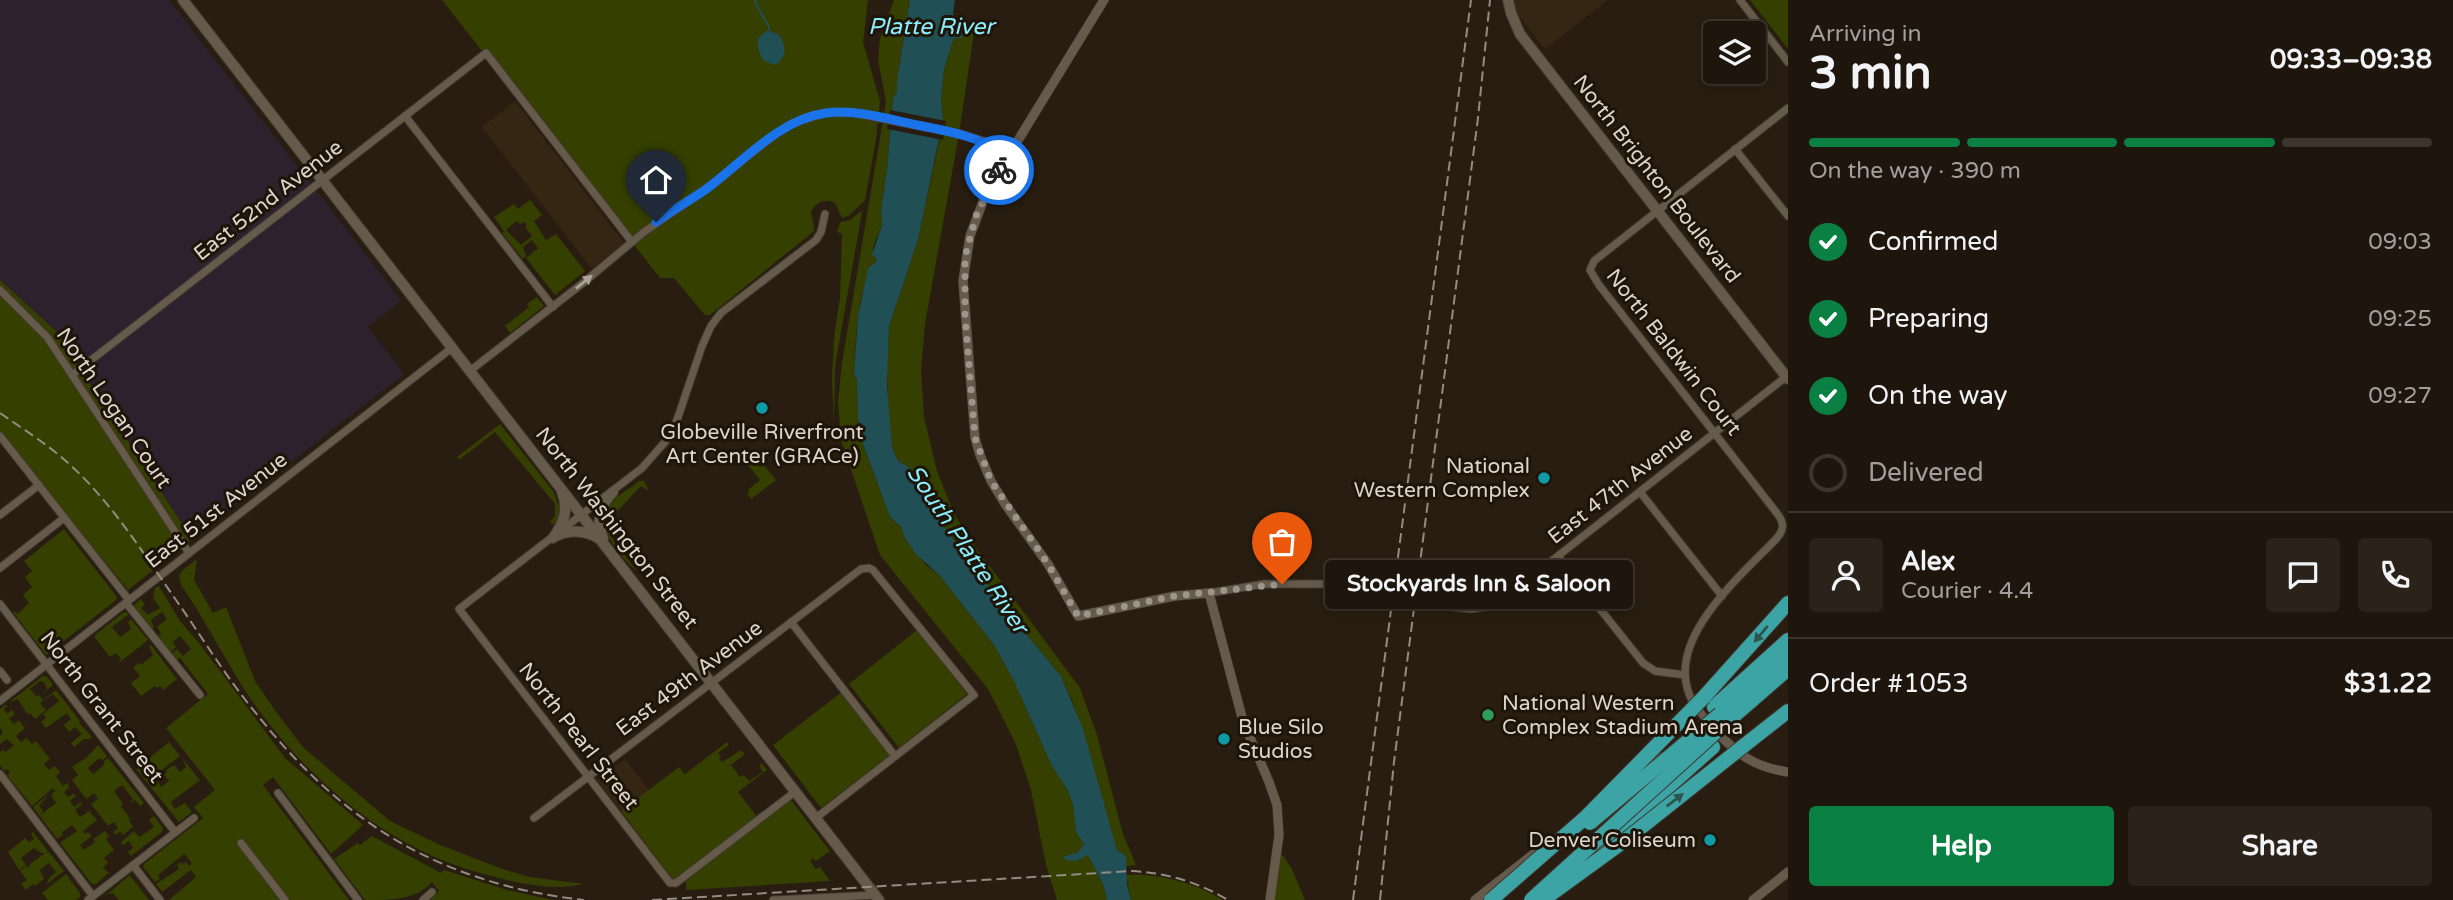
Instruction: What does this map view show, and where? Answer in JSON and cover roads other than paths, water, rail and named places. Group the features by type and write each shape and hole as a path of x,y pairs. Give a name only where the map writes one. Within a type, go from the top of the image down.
{"highway":[{"path":"1531,900 1718,715 1788,603"},
{"path":"1542,900 1788,640"},
{"path":"1504,900 1788,655"},
{"path":"1491,900 1586,817 1718,715 1788,669"},
{"path":"1718,715 1788,680"},
{"path":"1542,900 1624,841 1788,711"}],"main road":[{"name":"North Washington Street","path":"183,0 877,898"},
{"name":"North Brighton Boulevard","path":"1508,0 1514,24 1520,34 1788,377"},
{"path":"553,538 562,525 565,513 564,498 557,481"},
{"path":"605,544 599,515 613,492"},
{"path":"553,538 566,532 580,531 593,535 605,544"}],"street":[{"path":"1104,0 1008,155 976,216 965,257 965,316 975,438 991,481 1048,564 1078,616 1175,596 1209,593 1243,721 1277,805 1279,835 1270,900"},
{"path":"1740,0 1788,62"},
{"name":"East 52nd Avenue","path":"72,375 486,53 632,242"},
{"path":"1657,211 1788,108"},
{"path":"471,370 668,213 706,189 794,123 826,113 853,113 961,134 987,142 1008,155"},
{"path":"405,116 552,307"},
{"path":"1735,149 1788,216"},
{"name":"North Baldwin Court","path":"1657,211 1594,261 1590,266 1590,273 1782,520 1783,530 1722,596"},
{"path":"553,538 635,475 665,442 677,420 711,326 721,313 816,240 821,232 825,214"},
{"name":"North Logan Court","path":"0,290 47,337 189,554"},
{"name":"East 51st Avenue","path":"0,701 453,347"},
{"name":"East 47th Avenue","path":"1209,593 1264,584 1322,584 1380,599 1471,609 1492,606 1788,377"},
{"path":"0,436 200,695"},
{"path":"0,515 39,485"},
{"path":"1640,492 1722,596 1694,636 1685,675 1690,697 1718,715 1747,760 1788,772"},
{"path":"0,568 64,518"},
{"name":"North Pearl Street","path":"553,538 458,609 672,884 677,883 796,790"},
{"path":"1558,556 1643,663 1656,671 1685,675"},
{"name":"East 49th Avenue","path":"534,818 861,569 867,568 873,570 974,695 895,756"},
{"name":"North Grant Street","path":"0,604 176,832"},
{"path":"791,622 895,756 817,817"},
{"path":"0,671 7,680"},
{"path":"1475,900 1695,728 1718,715"},
{"path":"0,775 91,898 194,818"},
{"path":"278,793 358,900"},
{"path":"241,842 285,900"},
{"path":"133,865 160,900"},
{"path":"1753,900 1788,872"},
{"path":"423,900 432,892"},
{"path":"773,900 877,898"}],"water":[{"name":"Platte River","path":"910,0 955,0 955,18 965,20 962,38 954,38 944,69 941,97 943,119 918,240 889,326 887,386 892,447 898,461 910,468 945,528 1011,616 1061,676 1083,729 1117,850 1126,858 1131,900 1107,900 1103,884 1088,855 1076,861 1065,860 1063,857 1078,852 1084,844 1076,832 1073,805 1067,789 1052,766 1013,679 994,645 941,577 915,553 901,527 890,517 863,444 854,373 858,316 868,268 876,262 872,255 882,225 881,209 893,98 897,92"},
{"path":"767,31 778,34 783,42 784,55 775,65 764,61 758,49 760,37"}],"waterway":[{"path":"755,0 770,31"}],"railway":[{"path":"1353,900 1471,0"},
{"path":"1380,900 1394,762 1478,118 1490,0"},
{"path":"0,413 53,450 93,488 136,543 244,699 289,752 324,786 360,816 399,842 441,863 485,880 533,892 584,900"},
{"path":"652,900 1132,871 1182,880 1228,900"}],"place":[{"name":"Globeville Riverfront Art Center (GRACe)","path":"762,408"},
{"name":"National Western Complex","path":"1544,478"},
{"name":"Stockyards Inn & Saloon","path":"1282,584"},
{"name":"National Western Complex Stadium Arena","path":"1488,715"},
{"name":"Blue Silo Studios","path":"1224,739"},
{"name":"Denver Coliseum","path":"1710,840"}],"water label":[{"name":"South Platte River","path":"968,549"}]}
